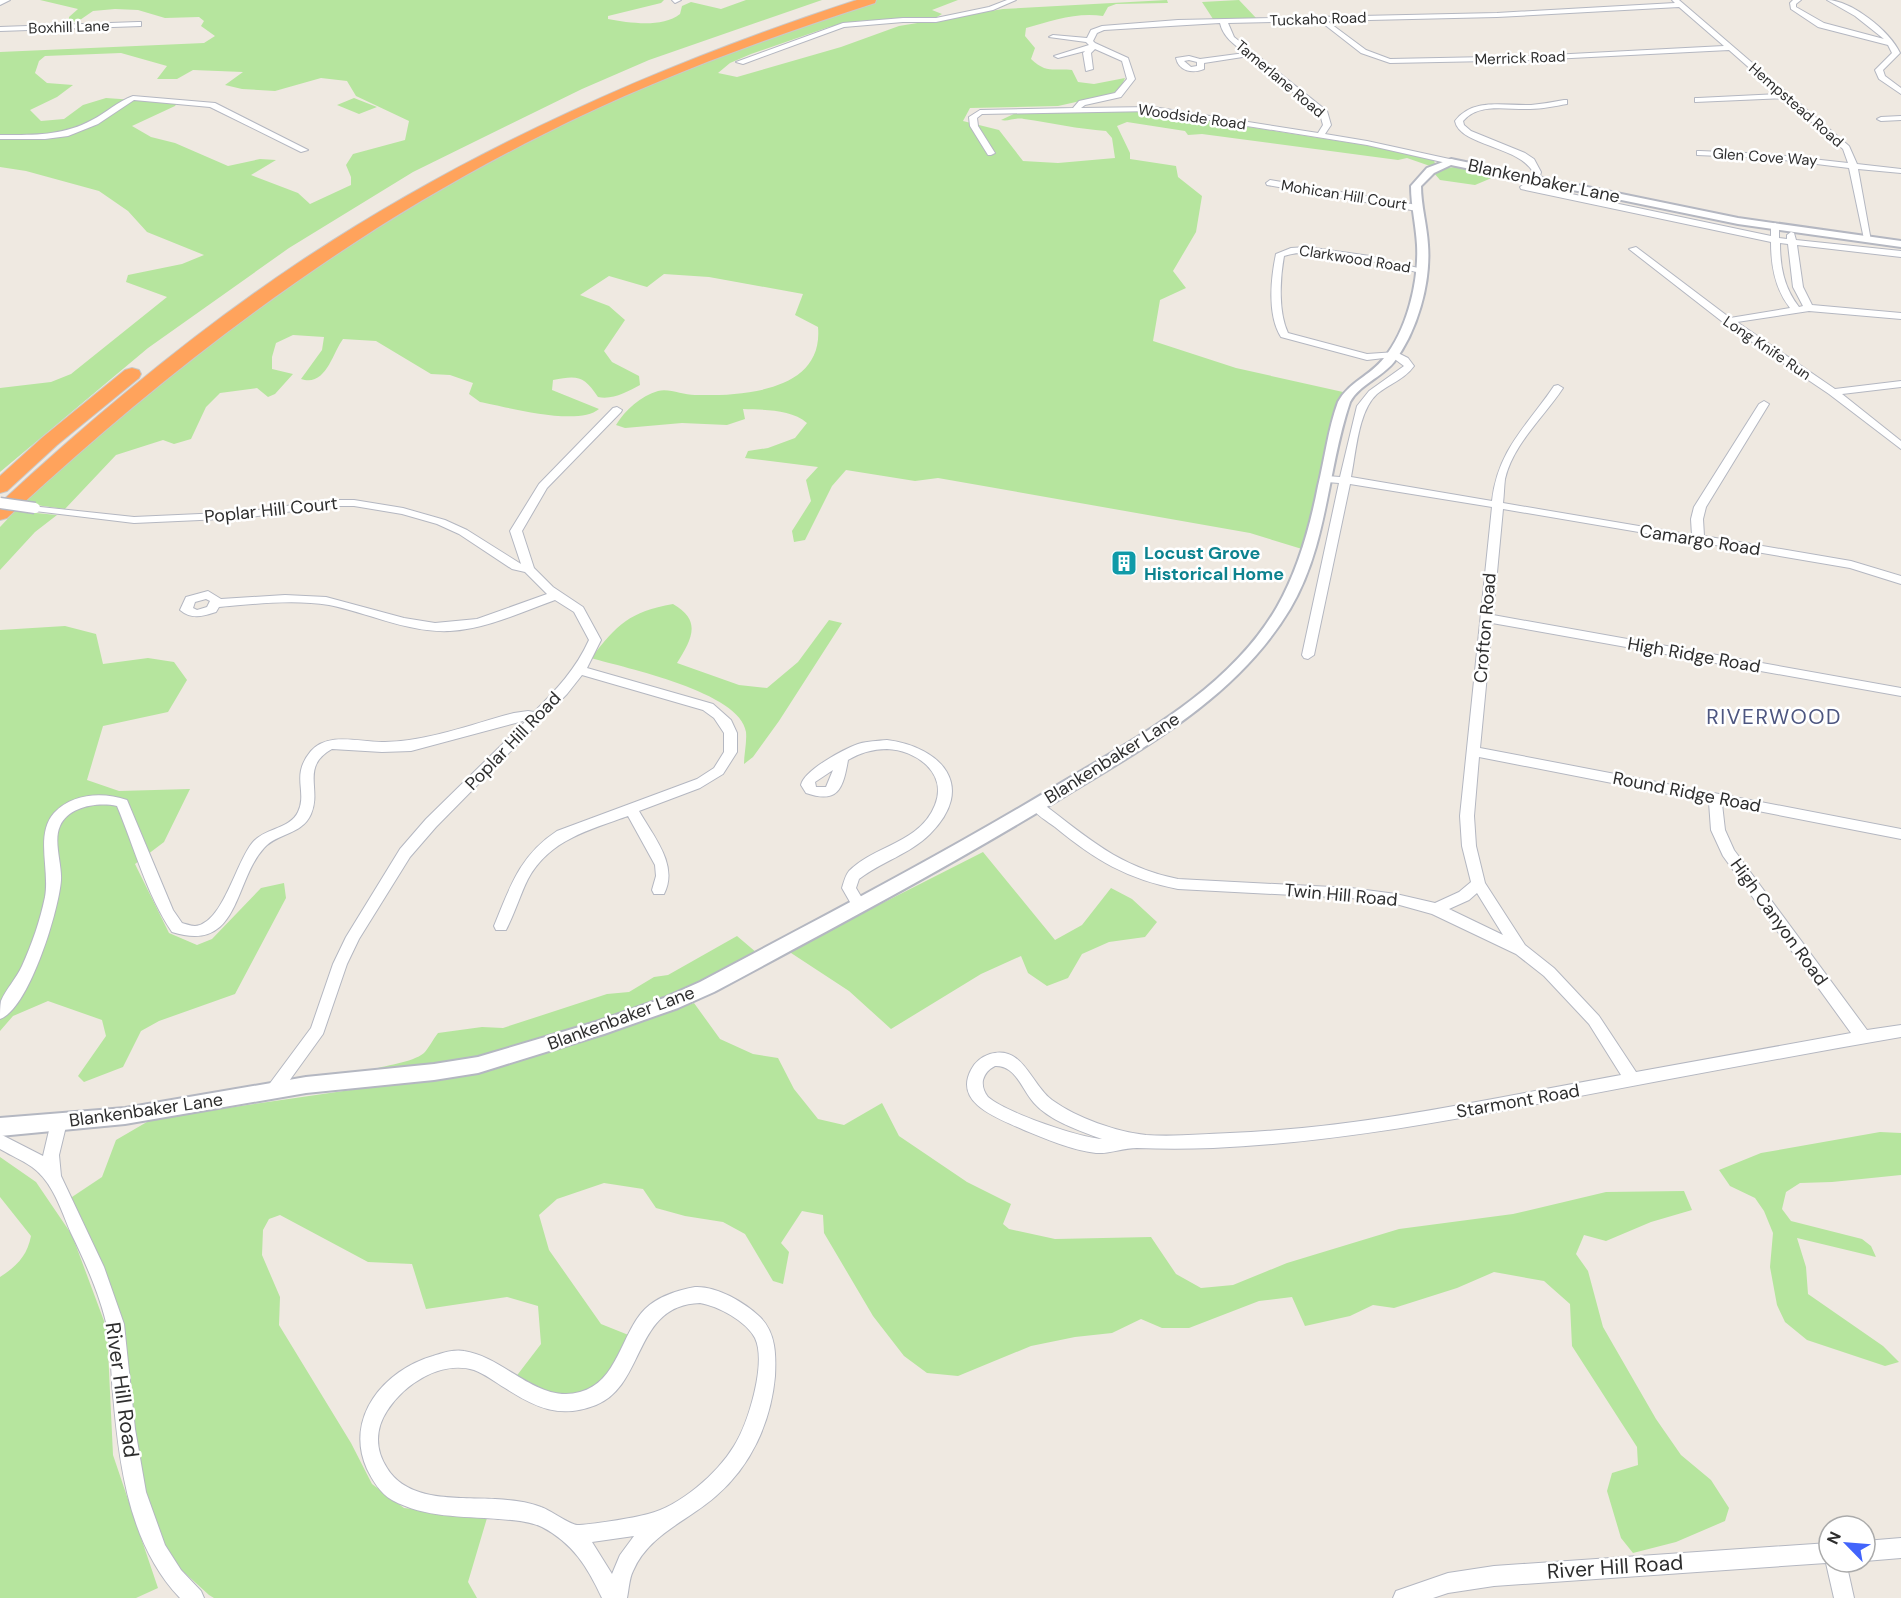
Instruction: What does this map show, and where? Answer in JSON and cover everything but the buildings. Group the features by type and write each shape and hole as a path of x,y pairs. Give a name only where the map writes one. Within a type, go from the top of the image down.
{"highway":[{"path":"270,271 399,191 542,116 701,47 839,0"},
{"path":"0,514 87,434 185,353 289,277 389,213 518,141 618,93 742,43 870,0"},
{"path":"212,313 245,289"},
{"path":"0,487 61,432 148,361"}],"street":[{"path":"0,3 7,0"},
{"path":"740,62 843,26 903,20 936,20 991,9 1013,0"},
{"path":"1798,0 1793,3 1793,8 1814,22 1890,43"},
{"path":"1830,0 1853,12 1886,37 1896,53 1879,70 1882,77 1901,92"},
{"name":"Tuckaho Road","path":"1058,56 1092,43 1094,32 1102,28 1122,25 1497,15 1678,2"},
{"name":"Hempstead Road","path":"1678,2 1846,148 1852,165 1868,240"},
{"name":"Merrick Road","path":"1323,19 1325,23 1365,52 1390,62 1532,58 1730,48"},
{"name":"Tamerlane Road","path":"1224,22 1224,27 1231,38 1324,113 1327,124 1320,136"},
{"name":"Boxhill Lane","path":"0,29 138,24"},
{"path":"1053,37 1092,43 1125,60 1131,79 1118,95 1082,103 1076,109"},
{"path":"1089,69 1087,53 1092,43"},
{"path":"1200,61 1251,54"},
{"path":"1698,100 1786,96"},
{"path":"0,137 45,138 65,134 95,122 133,98 212,105 304,150"},
{"path":"1535,180 1537,172 1531,161 1468,133 1460,126 1459,121 1465,114 1479,109 1532,107 1564,102"},
{"name":"Woodside Road","path":"991,153 972,119 976,114 986,111 1153,109 1386,147 1451,162"},
{"path":"1881,119 1901,118"},
{"name":"Glen Cove Way","path":"1701,153 1767,156 1901,171"},
{"name":"Blankenbaker Lane","path":"0,1127 172,1109 273,1090 478,1065 523,1053 685,998 1037,806 1174,720 1250,655 1269,631 1297,580 1335,480 1344,401 1353,389 1376,374 1393,354 1416,297 1424,255 1415,189 1419,180 1429,172 1451,162 1790,229 1901,244"},
{"name":"Mohican Hill Court","path":"1270,183 1417,208"},
{"path":"1524,187 1775,240 1901,254"},
{"path":"1775,226 1781,290 1795,308"},
{"path":"1790,229 1798,287 1809,308"},
{"name":"Clarkwood Road","path":"1393,354 1367,357 1298,341 1280,332 1278,299 1280,254 1289,249 1308,249 1421,270"},
{"name":"Long Knife Run","path":"1633,249 1727,321 1833,392 1901,446"},
{"path":"1778,272 1796,274"},
{"path":"1727,321 1795,308 1901,316"},
{"path":"1308,655 1335,480 1363,402 1408,368 1406,360 1393,354"},
{"path":"1367,357 1372,362 1376,374"},
{"path":"1833,392 1901,384"},
{"name":"Crofton Road","path":"1521,950 1478,884 1468,830 1473,751 1496,506 1505,462 1558,388"},
{"path":"1698,539 1697,519 1700,507 1764,404"},
{"name":"Poplar Hill Road","path":"273,1090 318,1030 340,964 353,937 405,854 432,823 537,718 580,670 595,640 579,610 556,595 529,569 516,535 524,514 543,486 617,410"},
{"name":"Camargo Road","path":"1335,480 1356,486 1480,507 1496,506 1851,565 1901,580"},
{"name":"Poplar Hill Court","path":"0,503 134,520 253,514 329,503 354,503 403,511 441,522 463,532 516,566 529,569"},
{"path":"216,603 318,600 354,607 418,625 451,627 476,622 556,595"},
{"name":"High Ridge Road","path":"1486,618 1901,692"},
{"path":"501,927 528,864 541,849 562,835 710,778 726,761 731,750 733,739 730,729 718,713 708,707 580,670"},
{"path":"0,1013 22,986 46,920 54,879 52,826 58,818 75,806 96,799 122,803 137,835 162,908 177,928 193,932 203,930 219,919 258,844 301,819 308,800 305,793 306,766 325,746 331,744 411,746 514,717 528,715 537,718"},
{"path":"841,760 856,750 868,746 886,744 905,747 926,755 942,774 945,783 945,794 933,820 925,830 906,846 853,876 849,888 859,905"},
{"name":"Round Ridge Road","path":"1473,751 1901,834"},
{"name":"High Canyon Road","path":"1715,798 1718,830 1724,846 1863,1037"},
{"name":"Twin Hill Road","path":"1037,806 1111,863 1150,879 1178,884 1351,893 1396,899 1436,909 1521,950 1549,972 1594,1020 1632,1079"},
{"path":"631,809 662,865 663,876 659,890"},
{"path":"1436,909 1464,896 1478,884"},
{"name":"Starmont Road","path":"1132,1141 1053,1109 1042,1102 1020,1070 1010,1062 1002,1059 989,1062 978,1072 975,1080 975,1093 983,1103 1069,1138 1107,1146 1132,1141 1291,1138 1376,1127 1901,1031"},
{"name":"River Hill Road","path":"59,1122 52,1148 53,1176 107,1298 115,1323 130,1457 147,1524 164,1565 183,1589 194,1598"},
{"name":"River Hill Road","path":"0,1141 38,1162 53,1176"},
{"path":"572,1534 648,1524 670,1515 711,1489 736,1461 762,1410 766,1352 763,1335 740,1311 708,1296 693,1294 661,1307 647,1320 628,1358 612,1381 598,1395 562,1405 544,1399 485,1367 464,1359 445,1361 425,1367 398,1382 381,1402 369,1429 370,1452 378,1473 392,1491 413,1500 442,1507 516,1511 539,1516 572,1534 587,1551 615,1598"},
{"path":"615,1598 623,1569 637,1547 670,1515"},
{"path":"1877,1550 1901,1548"},
{"name":"River Hill Road","path":"1403,1598 1448,1583 1494,1576 1817,1555"},
{"path":"1839,1574 1844,1598"}],"green space":[{"path":"40,0 664,0 661,3 608,16 608,19 626,22 655,23 680,14 682,6 691,2 721,9 746,0 822,0 649,60 582,89 413,172 289,248 148,348 0,472 0,388 51,382 71,374 167,297 126,282 128,275 182,264 204,255 147,232 128,211 99,191 26,171 0,167 0,52 204,43 215,36 201,26 204,21 199,17 165,18 138,10 115,9 93,11 77,22 69,21 69,17 78,9","holes":["121,53 167,66 157,79 177,79 193,70 243,72 225,85 242,89 275,91 321,78 347,81 356,96 409,121 405,140 353,154 346,165 351,177 351,185 310,204 298,193 251,175 276,160 260,159 228,166 175,143 151,137 132,126 177,103 106,98 83,105 64,119 41,121 30,110 57,97 73,85 47,83 35,73 39,61 45,56"]},
{"path":"877,0 958,0 932,10 942,14 937,17 858,21 829,27 751,54 730,63 718,73 737,77 841,47 899,26 1003,9 1167,0 1168,3 1116,4 1108,7 1103,16 1074,16 1026,28 1025,36 1035,48 1031,59 1037,64 1050,69 1072,70 1078,82 1094,84 1125,78 1121,87 1112,94 1058,106 970,108 963,121 999,130 1023,161 1058,163 1115,158 1112,138 1106,131 1021,119 1001,120 1018,112 1041,114 1072,110 1137,111 1172,115 1390,149 1434,160 1435,164 1430,166 1407,158 1398,160 1202,134 1188,135 1185,131 1127,122 1117,126 1130,153 1130,159 1176,166 1178,177 1202,196 1196,232 1173,271 1186,288 1160,300 1153,341 1236,368 1343,392 1325,446 1321,482 1302,549 1250,533 938,478 915,481 846,470 832,486 805,540 794,542 792,531 811,501 806,480 818,467 745,458 748,451 768,448 795,438 807,423 801,418 777,411 743,409 745,419 727,425 682,423 625,428 616,425 634,404 658,391 667,390 695,395 735,394 776,386 794,377 808,365 816,349 818,327 795,315 803,294 709,277 664,274 647,287 609,276 580,295 609,306 625,320 604,351 612,362 639,376 640,385 620,395 604,398 598,397 589,385 580,379 553,380 552,390 599,409 589,414 559,416 480,402 469,394 473,383 450,375 431,374 376,341 343,339 322,374 310,380 301,379 322,350 324,337 293,335 276,343 272,357 272,369 293,374 275,394 268,397 257,388 220,393 206,407 191,439 174,444 163,440 116,455 65,509 21,503 153,387 222,332 330,255 407,208 524,143 637,89 739,48"},
{"path":"1239,0 1257,19 1213,19 1202,2"},
{"path":"354,98 377,107 359,114 337,105"},
{"path":"1455,167 1471,168 1494,177 1475,185 1440,180 1434,173"},
{"path":"15,511 57,515 35,532 0,570 0,527"},
{"path":"673,604 688,617 692,631 677,663 739,685 767,688 798,662 829,620 842,623 779,721 753,757 744,764 746,732 739,718 724,705 704,694 654,675 591,658 609,636 626,621 645,611"},
{"path":"65,626 96,634 103,664 148,658 174,662 187,680 168,712 103,726 87,780 119,791 190,789 164,842 135,864 169,933 197,945 212,939 261,888 284,883 286,898 235,994 159,1021 141,1031 123,1067 84,1082 78,1076 106,1036 102,1020 48,1001 13,1016 0,1031 0,630"},
{"path":"983,852 1055,940 1082,925 1111,888 1132,899 1157,922 1145,937 1109,942 1082,954 1068,978 1047,986 1028,973 1021,956 981,974 891,1029 849,991 788,951"},
{"path":"737,936 757,953 691,990 611,1018 462,1063 368,1071 405,1062 419,1056 426,1051 438,1033 482,1027 503,1028 607,994 629,992 654,977 668,975"},
{"path":"694,1003 720,1039 753,1054 778,1058 794,1089 818,1119 844,1125 882,1103 899,1136 967,1182 1011,1204 1003,1224 1009,1229 1055,1239 1151,1237 1176,1274 1201,1288 1233,1285 1287,1263 1399,1229 1513,1214 1606,1192 1684,1191 1692,1210 1651,1222 1606,1241 1584,1235 1576,1254 1588,1271 1603,1327 1656,1419 1681,1455 1711,1480 1729,1508 1725,1521 1676,1542 1633,1553 1621,1538 1607,1491 1612,1473 1638,1465 1637,1447 1572,1346 1570,1304 1544,1281 1494,1272 1457,1288 1394,1308 1373,1305 1350,1316 1305,1326 1292,1297 1259,1301 1189,1328 1162,1328 1141,1319 1112,1333 1075,1337 1031,1346 958,1376 927,1373 904,1356 873,1316 824,1233 823,1215 802,1211 781,1243 789,1252 783,1284 773,1281 745,1234 723,1222 685,1216 656,1208 643,1189 604,1183 557,1199 539,1215 549,1250 601,1324 631,1336 614,1372 583,1396 555,1397 515,1378 541,1344 538,1306 507,1297 426,1309 412,1264 368,1262 280,1215 269,1219 263,1230 262,1255 280,1297 279,1325 351,1443 372,1484 404,1508 487,1518 468,1582 477,1598 214,1598 209,1595 164,1554 140,1476 129,1373 69,1199 102,1177 116,1140 152,1119 419,1080 507,1064 630,1026"},
{"path":"1880,1132 1901,1133 1901,1175 1800,1183 1786,1192 1782,1209 1791,1221 1862,1239 1871,1246 1876,1257 1797,1238 1806,1267 1808,1294 1883,1346 1899,1362 1885,1366 1807,1340 1785,1322 1777,1305 1770,1267 1773,1233 1764,1211 1755,1198 1730,1186 1719,1170 1761,1153"},
{"path":"0,1157 36,1182 72,1235 107,1329 113,1455 158,1588 136,1598 0,1598 0,1277 20,1260 31,1236 0,1197"}],"place":[{"name":"Locust Grove Historical Home","path":"1124,563"}],"district":[{"name":"RIVERWOOD","path":"1774,717"}]}
